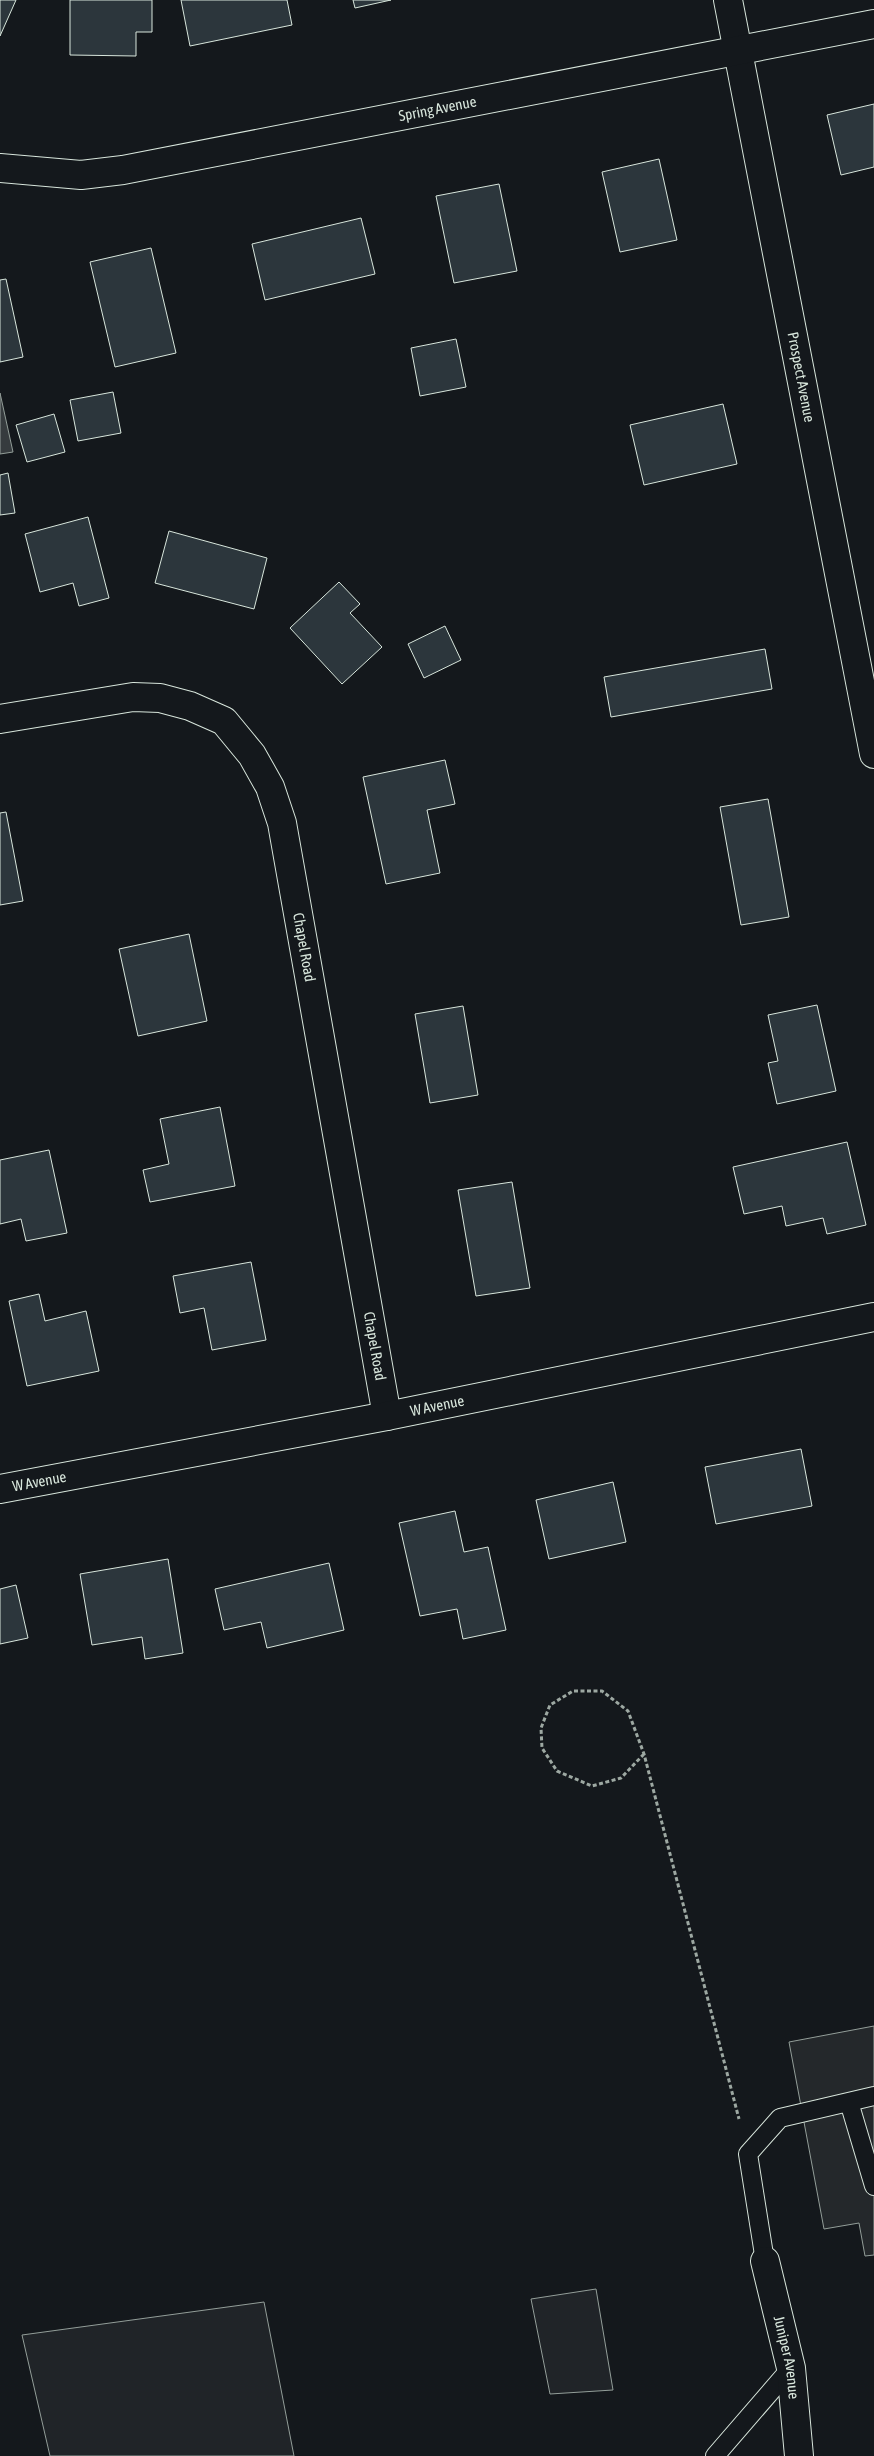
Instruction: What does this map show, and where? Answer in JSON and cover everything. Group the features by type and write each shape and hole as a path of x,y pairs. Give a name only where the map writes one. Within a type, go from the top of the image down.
{"street":[{"name":"Prospect Avenue","path":"728,0 874,754"},
{"name":"Spring Avenue","path":"0,168 81,175 123,170 874,24"},
{"name":"Chapel Road","path":"0,719 133,696 160,698 190,706 224,721 252,755 270,787 282,823 387,1416"},
{"name":"W Avenue","path":"0,1489 387,1416 874,1317"},
{"name":"Juniper Avenue","path":"764,2261 791,2368 799,2456"}],"lane":[{"path":"764,2261 748,2154 780,2118 874,2096"},
{"path":"849,2102 874,2186"},
{"path":"715,2456 791,2368"}],"path":[{"path":"644,1754 621,1778 592,1786 558,1771 542,1748 541,1728 550,1705 573,1691 602,1692 628,1711 644,1754 748,2154"}],"shaded area":[{"path":"0,393 13,452 0,454"},
{"path":"874,2026 874,2255 865,2256 859,2223 824,2229 789,2042"},
{"path":"596,2289 613,2390 550,2394 531,2299"},
{"path":"264,2302 294,2456 50,2456 22,2335"}],"building":[{"path":"0,0 16,0 0,36"},
{"path":"70,0 152,0 152,32 136,32 136,56 70,55"},
{"path":"181,0 287,0 292,25 190,46"},
{"path":"353,0 391,0 355,8"},
{"path":"874,104 874,167 841,175 827,115"},
{"path":"659,159 677,240 620,252 602,172"},
{"path":"499,184 517,271 454,283 436,196"},
{"path":"361,218 375,274 265,300 252,244"},
{"path":"151,248 176,353 115,367 90,262"},
{"path":"6,279 23,357 0,362 0,280"},
{"path":"456,339 466,387 420,396 411,348"},
{"path":"113,392 121,433 78,441 70,400"},
{"path":"723,404 737,464 644,485 630,425"},
{"path":"54,414 65,452 27,462 16,425"},
{"path":"8,473 15,513 0,515 0,475"},
{"path":"88,517 109,598 79,606 73,583 40,592 25,534"},
{"path":"169,531 267,558 254,609 155,583"},
{"path":"339,582 360,604 350,613 382,647 342,684 290,628"},
{"path":"445,626 461,660 424,678 408,644"},
{"path":"765,649 772,689 611,717 604,677"},
{"path":"445,760 455,804 427,810 440,873 386,884 363,777"},
{"path":"768,799 789,917 741,925 720,807"},
{"path":"6,812 23,901 0,905 0,813"},
{"path":"189,934 207,1021 138,1036 119,949"},
{"path":"817,1005 836,1091 777,1104 768,1063 778,1061 768,1015"},
{"path":"463,1006 478,1095 430,1103 415,1014"},
{"path":"220,1107 235,1186 150,1202 143,1170 169,1164 160,1119"},
{"path":"847,1142 866,1225 827,1234 823,1218 786,1226 782,1206 744,1214 733,1167"},
{"path":"49,1150 67,1233 26,1241 21,1219 0,1224 0,1160"},
{"path":"512,1182 530,1288 476,1296 458,1190"},
{"path":"251,1262 266,1340 212,1350 204,1308 180,1313 173,1276"},
{"path":"39,1294 45,1321 86,1311 99,1371 27,1386 9,1301"},
{"path":"801,1449 812,1506 716,1524 705,1467"},
{"path":"613,1482 626,1542 549,1559 536,1500"},
{"path":"455,1511 464,1552 488,1547 506,1630 463,1639 457,1609 420,1616 399,1523"},
{"path":"168,1559 183,1653 145,1659 142,1637 92,1645 80,1574"},
{"path":"329,1563 344,1630 267,1648 261,1622 224,1630 215,1589"},
{"path":"16,1585 28,1638 0,1644 0,1589"}]}
